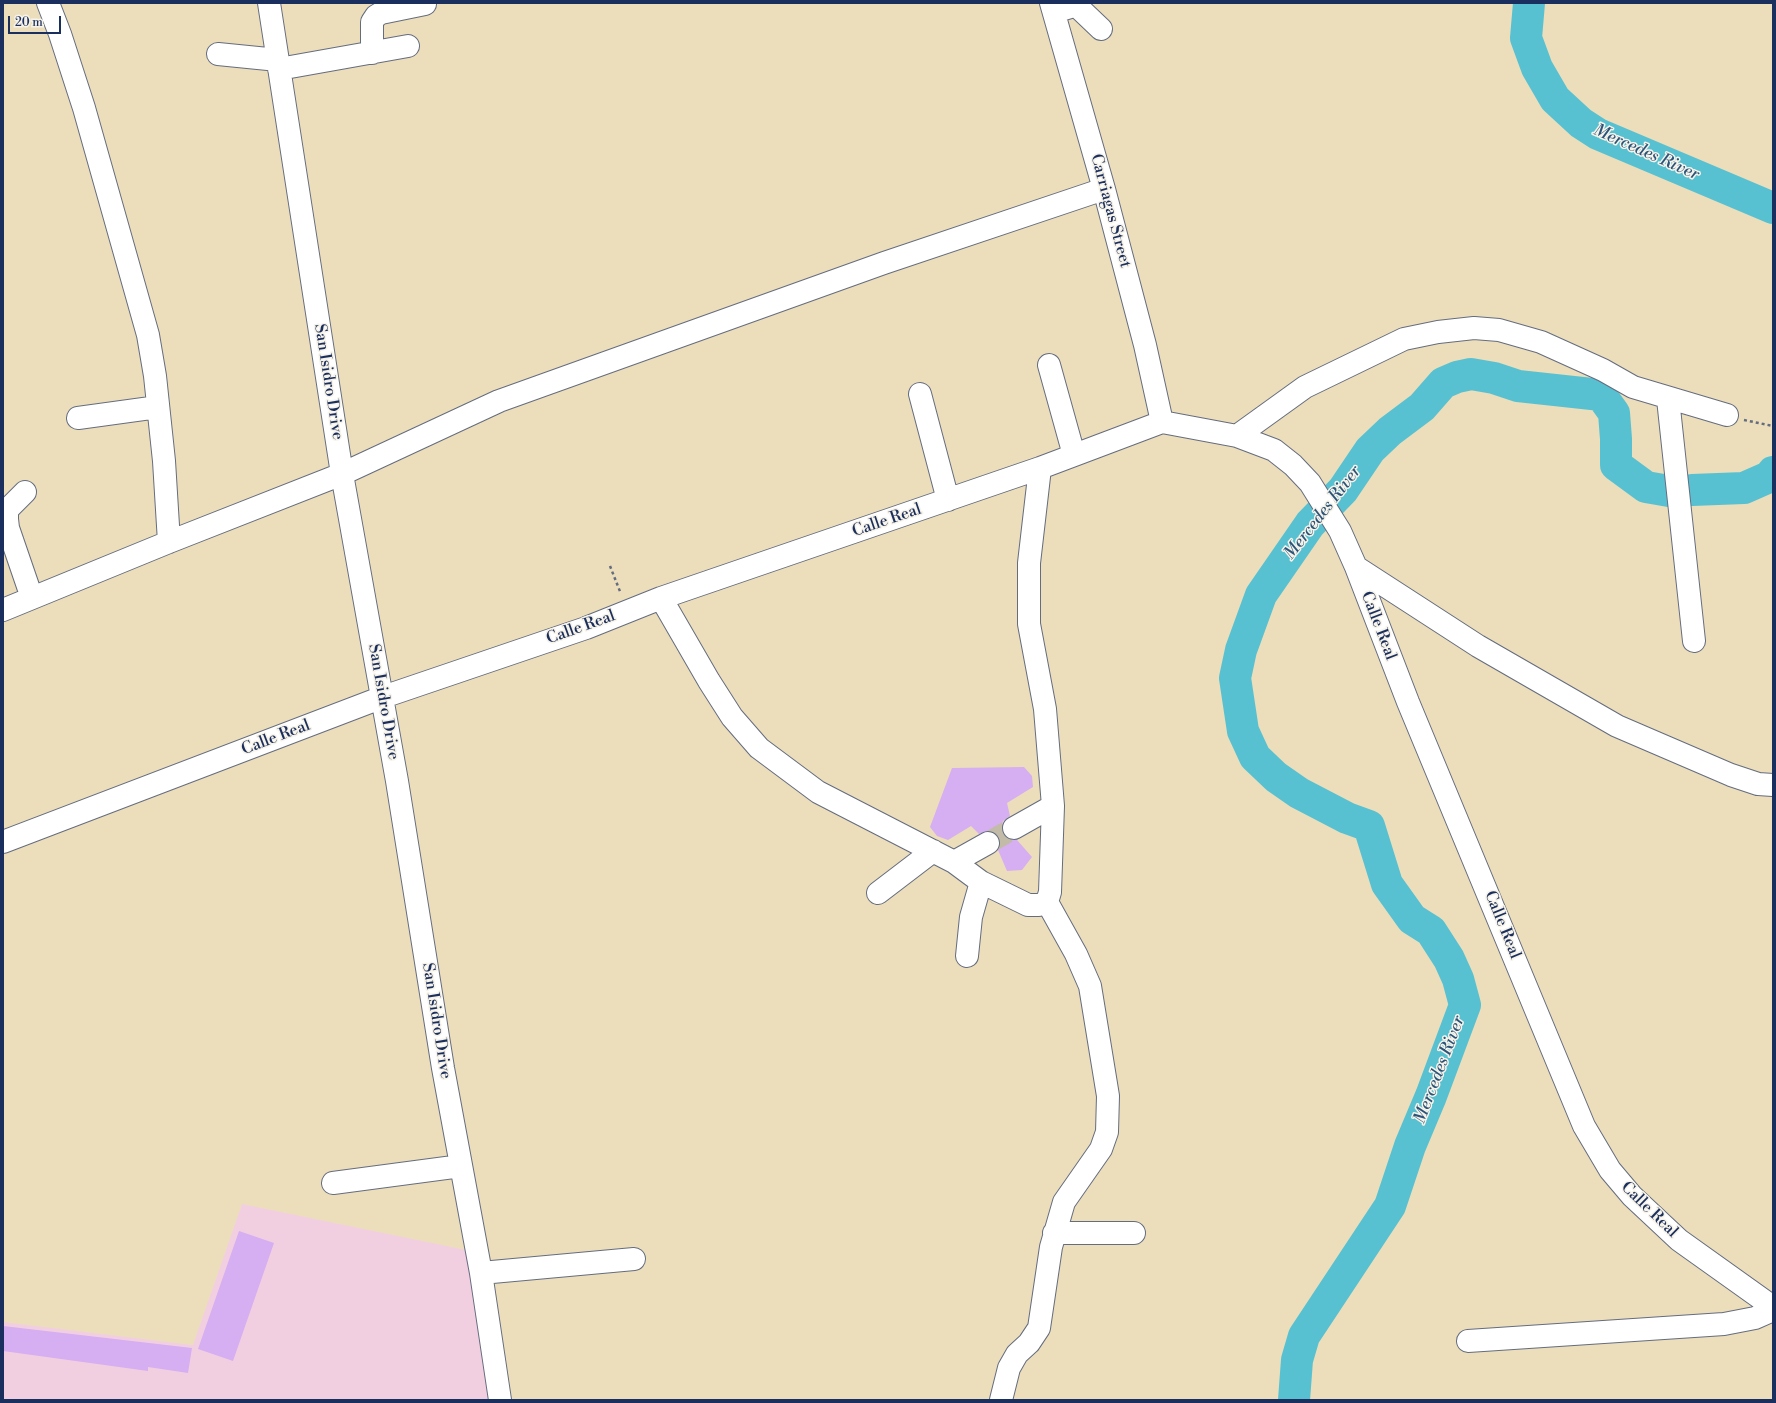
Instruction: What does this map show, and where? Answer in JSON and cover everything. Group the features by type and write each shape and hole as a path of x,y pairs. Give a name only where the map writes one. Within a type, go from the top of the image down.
{"street":[{"path":"48,3 60,34 84,108 148,335 158,407 169,542"},
{"name":"San Isidro Drive","path":"269,3 342,474 383,697 461,1166 481,1273 500,1400"},
{"path":"372,53 372,22 376,16 381,13 425,4"},
{"path":"1052,8 1074,6 1080,9 1101,29"},
{"name":"Carriagas Street","path":"1052,8 1104,189 1145,345 1162,422"},
{"path":"218,54 278,64 372,53 408,46"},
{"path":"3,610 169,542 342,474 498,401 877,266 1104,189"},
{"path":"1237,436 1305,387 1404,339 1438,332 1474,328 1499,330 1541,342 1603,370 1633,388 1727,415"},
{"path":"1049,365 1074,455"},
{"path":"920,394 948,500"},
{"path":"1668,399 1694,640"},
{"path":"78,418 158,407"},
{"name":"Calle Real","path":"3,842 383,697 586,628 661,598 1040,468 1162,422 1237,436 1274,450 1293,465 1310,483 1340,531 1356,567 1408,702 1584,1126 1610,1170 1632,1196 1679,1240 1773,1308"},
{"path":"1001,1400 1009,1368 1039,1328 1054,1233 1064,1202 1101,1149 1107,1132 1108,1096 1090,986 1076,954 1047,902 1050,892 1053,806 1045,709 1029,624 1029,563 1040,468"},
{"path":"25,492 7,510 7,519 8,528 32,598"},
{"path":"1356,567 1478,646 1617,726 1731,775 1758,784 1773,785"},
{"path":"661,598 709,681 732,717 759,748 818,792 954,862 981,882 1028,905 1039,905 1047,902"},
{"path":"1014,828 1053,806"},
{"path":"954,862 988,843"},
{"path":"878,893 933,851"},
{"path":"967,956 971,916 981,882"},
{"path":"333,1183 461,1166"},
{"path":"1054,1233 1134,1233"},
{"path":"481,1273 634,1259"},
{"path":"1468,1341 1724,1324 1755,1318 1773,1308"}],"path":[{"path":"1763,425 1773,426"},
{"path":"610,566 628,611"}],"shaded area":[{"path":"242,1204 471,1251 493,1400 3,1400 3,1322 193,1345"}],"building":[{"path":"1024,767 1032,776 1033,787 1007,803 1010,816 1003,821 1002,827 1003,834 1007,839 1017,840 1032,857 1022,870 1007,871 998,850 1000,844 999,837 994,832 988,831 979,834 971,826 948,840 937,836 930,827 952,768"},
{"path":"239,1231 274,1243 233,1361 198,1349"},
{"path":"3,1326 192,1348 188,1373 148,1367 148,1371 3,1351"}],"waterway":[{"name":"Mercedes River","path":"1529,3 1526,38 1537,68 1555,99 1581,123 1598,134 1773,208"},
{"name":"Mercedes River","path":"1294,1400 1297,1360 1304,1336 1390,1206 1410,1146 1431,1096 1465,1005 1458,979 1449,959 1431,931 1412,919 1387,884 1369,826 1347,818 1299,793 1276,777 1255,757 1243,731 1235,678 1241,650 1261,595 1310,524 1343,490 1370,450 1390,431 1422,407 1443,383 1457,377 1471,374 1494,378 1518,386 1601,395 1614,413 1616,465 1646,487 1669,491"},
{"name":"Mercedes River","path":"1692,490 1744,488 1769,477 1773,472"}],"tunnel":[{"path":"988,843 1014,828"}]}
